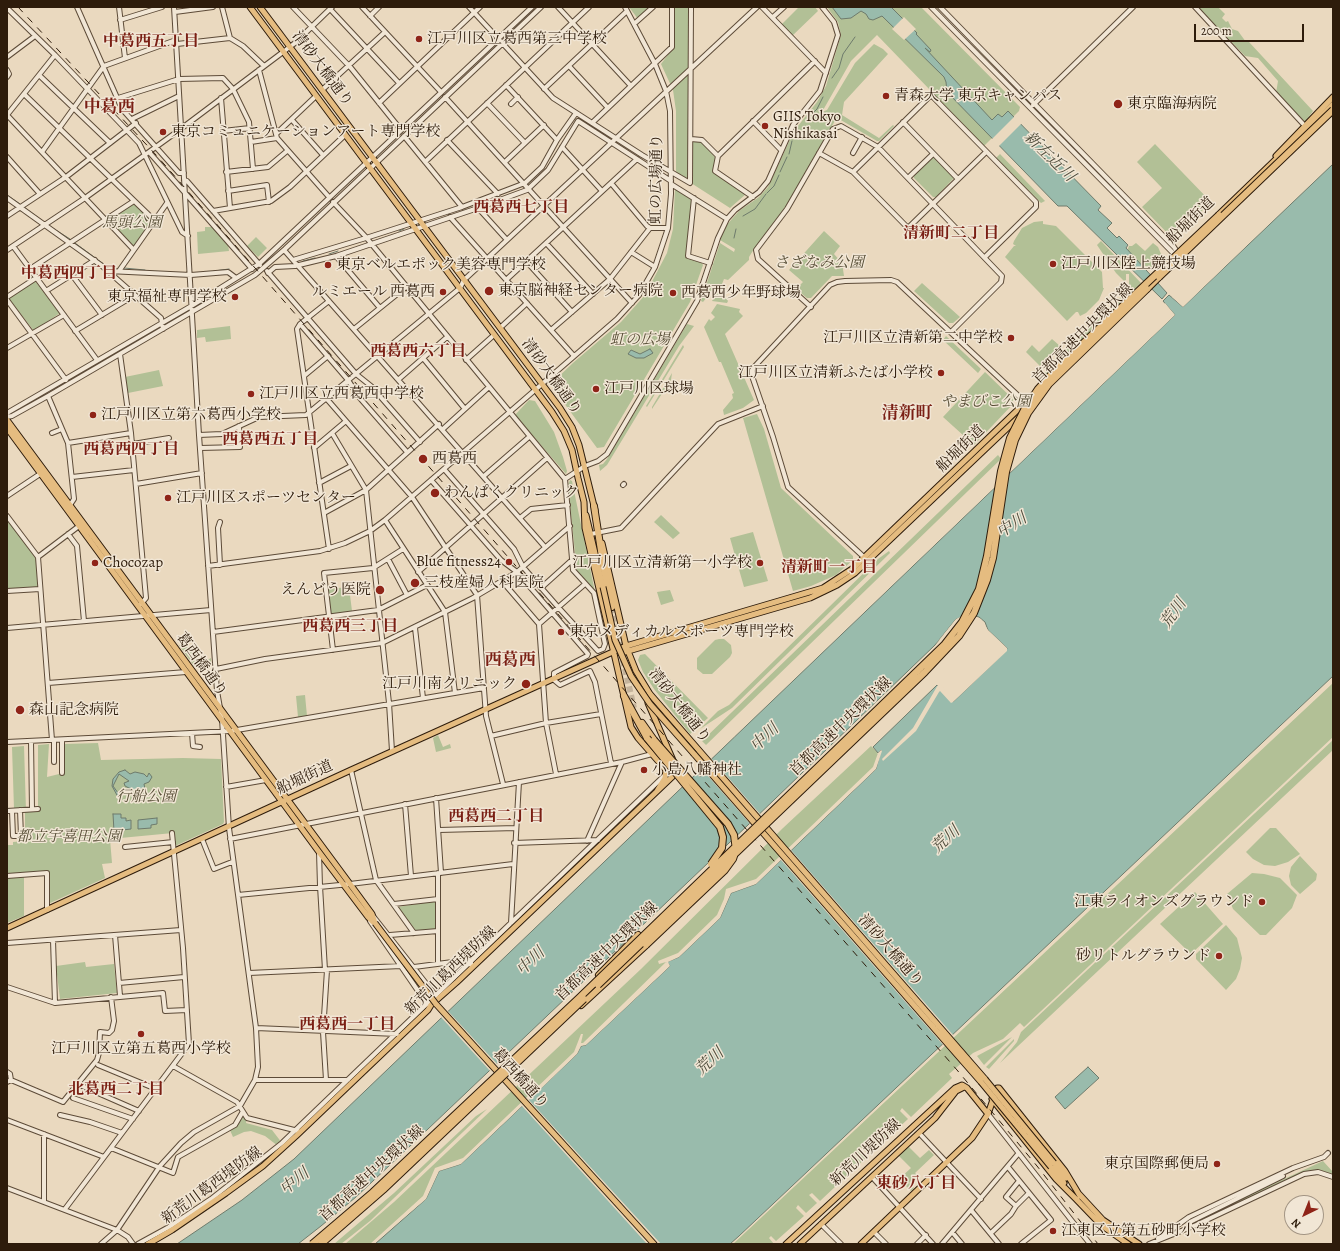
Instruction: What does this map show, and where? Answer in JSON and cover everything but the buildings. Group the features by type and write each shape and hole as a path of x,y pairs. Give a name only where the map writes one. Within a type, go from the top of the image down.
{"highway":[{"path":"1276,159 1333,99"},
{"path":"1276,159 1333,106"},
{"path":"1274,168 1333,106"},
{"path":"1274,168 1333,111"},
{"name":"首都高速中央環状線","path":"312,1244 373,1192 580,997 716,864 926,664 954,632 969,610 982,578 988,551 997,487 1002,465 1013,433 1027,405 1038,389 1058,368 1276,159"},
{"name":"首都高速中央環状線","path":"321,1244 389,1185 576,1007 925,672 958,636 974,613 988,580 993,558 1003,487 1009,460 1018,434 1034,403 1058,376 1274,168"},
{"path":"594,506 596,533 612,607"},
{"path":"580,997 638,935 712,863 722,848 723,837 718,824 647,738 624,696"},
{"path":"576,1007 585,1002 726,870 735,854 735,840 728,824 654,740 642,724 634,708"}],"main road":[{"name":"清砂大橋通り","path":"250,7 535,389 564,431 572,450 577,471 584,502 585,528 631,727 638,738 661,764 666,773"},
{"name":"清砂大橋通り","path":"260,7 542,384 572,427 585,466 594,506"},
{"name":"船堀街道","path":"1159,276 1178,250 1268,164 1333,99"},
{"name":"船堀街道","path":"7,928 229,828 392,751 614,653 823,588 844,576 866,559 1027,405 1145,289 1180,258 1333,111"},
{"name":"葛西橋通り","path":"7,420 70,505 140,605 145,616 285,801 300,826 319,852 370,916"},
{"name":"葛西橋通り","path":"7,428 79,526 140,605 151,616 219,709 266,780 306,825 350,884 375,923 436,1004 654,1244"},
{"path":"584,502 596,533"},
{"name":"清砂大橋通り","path":"596,533 592,540 619,652 631,676 644,696 1080,1196 1103,1220 1139,1244"},
{"name":"清砂大橋通り","path":"596,533 626,649 636,671 656,702 985,1079 1078,1201 1100,1225 1128,1244"},
{"path":"636,671 636,678 673,756 676,771 666,773 657,791"},
{"name":"新荒川葛西堤防線","path":"148,1244 262,1166 428,1010 431,1005 469,971 672,777 676,771"},
{"name":"新荒川堤防線","path":"786,1244 951,1090 960,1085 966,1087"},
{"path":"966,1087 988,1114"},
{"name":"新荒川堤防線","path":"800,1244 936,1118 956,1091 966,1087"},
{"path":"861,1244 978,1132 988,1114 995,1090 999,1088 1065,1171 1080,1196"},
{"path":"992,1099 1056,1179 1078,1201"}],"street":[{"path":"77,7 122,108 179,173 184,173"},
{"path":"119,7 125,58"},
{"path":"120,20 162,7"},
{"path":"101,1244 117,1230 160,1166 182,1143 194,1132 240,1106 255,1080 258,1067 256,1028 238,895 232,862 222,719 219,709 211,610 199,435 193,305 184,192 182,127 174,7"},
{"path":"175,12 213,7"},
{"path":"222,7 230,38"},
{"path":"294,7 349,66 401,130"},
{"path":"362,7 441,92"},
{"path":"370,16 379,7"},
{"path":"469,7 553,98 690,183 692,139 691,7"},
{"path":"379,103 480,7"},
{"path":"7,413 64,378 193,305 259,264 532,7"},
{"path":"7,416 12,416 69,384 193,312 264,268 541,7"},
{"path":"558,7 631,86"},
{"path":"425,162 589,7"},
{"path":"634,24 653,7"},
{"path":"592,123 656,64 672,47 672,7"},
{"path":"199,435 222,434 259,416 306,415 460,288 464,280 757,7"},
{"path":"762,7 826,72"},
{"path":"773,17 784,7"},
{"path":"565,479 585,466 598,461 607,454 697,301 721,228 735,210 753,197 768,181 793,125 820,91 838,35 834,22 822,7"},
{"path":"931,7 1174,255 1180,258"},
{"path":"940,7 1178,250 1180,258"},
{"path":"1030,108 1133,7"},
{"path":"1195,7 1305,126"},
{"path":"9,8 139,143 182,232 188,236"},
{"path":"7,250 85,198 259,70 290,46 331,8 399,83"},
{"path":"544,89 592,44 626,9"},
{"name":"虹の広場通り","path":"208,566 330,548 345,543 370,531 412,497 508,412 617,319 645,286 655,267 668,228 671,183 670,111 666,91 656,64 626,9"},
{"path":"322,90 385,32"},
{"path":"7,57 35,36"},
{"path":"42,152 104,66 176,42 230,38 243,46 264,66"},
{"path":"55,55 7,115 133,249"},
{"path":"753,197 715,171 718,156 815,61"},
{"path":"569,66 608,108"},
{"path":"7,70 10,74 7,77"},
{"path":"259,70 276,136 329,197"},
{"path":"39,75 110,143"},
{"path":"118,98 179,80 224,78 233,89 249,122 253,169"},
{"path":"506,85 558,140"},
{"path":"24,94 154,220"},
{"path":"853,172 931,95 1036,205 984,257"},
{"path":"132,119 179,96"},
{"path":"251,142 276,136 316,96"},
{"path":"445,96 506,161 632,303"},
{"path":"511,104 518,97"},
{"path":"221,98 230,208"},
{"path":"487,103 525,143"},
{"path":"293,260 411,224 462,207 525,183 542,167 576,113"},
{"path":"292,120 324,155"},
{"path":"268,273 275,267 298,265 336,256 450,218 529,188 548,170 578,121 727,219"},
{"path":"753,121 781,150"},
{"path":"903,122 958,179"},
{"path":"7,216 66,177 136,123"},
{"path":"506,161 544,125"},
{"path":"810,307 758,259 755,253 757,248 787,209 833,128 838,126 843,127 878,147 1001,274 1002,281 950,332"},
{"path":"224,131 250,128"},
{"path":"213,211 269,202 306,172 345,135"},
{"path":"404,136 462,207"},
{"path":"853,153 862,137"},
{"path":"692,139 702,140 718,156"},
{"path":"447,140 498,194"},
{"path":"562,147 602,191"},
{"path":"226,172 268,167 287,150"},
{"path":"149,152 252,269"},
{"path":"819,153 853,172 908,228 986,152"},
{"path":"908,178 933,154"},
{"path":"7,157 40,194"},
{"path":"506,280 637,159"},
{"path":"184,180 187,181 356,374 371,386 420,442"},
{"path":"611,183 650,228 668,228"},
{"path":"228,191 267,185 269,202"},
{"path":"7,198 95,260 135,295 162,322 163,329"},
{"path":"694,198 688,256 710,263"},
{"path":"30,269 134,201"},
{"path":"333,202 366,238 508,412 565,479 573,570 594,593 605,644 599,651 523,567 514,549 444,469"},
{"path":"119,271 133,249 167,203"},
{"path":"478,208 507,240"},
{"path":"450,218 574,356"},
{"path":"551,330 610,279 650,228"},
{"path":"546,243 593,294"},
{"path":"13,246 97,360"},
{"path":"284,250 464,452 545,547"},
{"path":"631,252 655,267"},
{"path":"336,256 380,308"},
{"path":"46,291 95,260"},
{"path":"526,261 572,312"},
{"path":"108,271 191,275 228,272 236,278"},
{"path":"72,275 102,315"},
{"path":"36,278 7,298 69,384"},
{"path":"866,559 788,487 763,406 752,380 752,370 830,285 837,282 892,280 897,282 1027,405"},
{"path":"354,329 406,287"},
{"path":"75,331 135,295"},
{"path":"329,301 300,324 297,329 330,548"},
{"path":"500,328 527,304"},
{"path":"7,348 64,315"},
{"path":"300,324 348,380 359,397 407,452"},
{"path":"466,360 494,334"},
{"path":"399,379 447,337"},
{"path":"120,354 131,433 146,598 140,605"},
{"path":"304,376 328,356"},
{"path":"423,358 465,409"},
{"path":"443,429 489,387"},
{"path":"48,396 68,443 74,499 70,505"},
{"path":"326,398 412,497 477,596 486,710 503,784"},
{"path":"596,533 622,527 718,424 763,406"},
{"path":"314,448 346,421"},
{"path":"324,513 366,490 439,424"},
{"path":"200,448 240,447 239,426"},
{"path":"52,433 62,429"},
{"path":"68,443 131,433"},
{"path":"332,433 366,490 373,568 389,703 392,751"},
{"path":"484,476 529,437"},
{"path":"132,444 169,438"},
{"path":"418,572 547,458"},
{"path":"319,483 351,466"},
{"path":"72,477 134,470"},
{"path":"136,484 202,473"},
{"path":"7,496 40,474"},
{"path":"431,480 501,560 517,572 588,654 587,656 554,673 554,680 560,686 590,672 595,682 611,763"},
{"path":"520,518 531,509 568,505"},
{"path":"7,516 38,557 54,762"},
{"path":"385,520 445,612 455,693"},
{"path":"220,522 218,528 220,565"},
{"path":"38,557 79,526"},
{"path":"216,669 265,659 382,644 477,596 517,572 570,526"},
{"path":"68,534 77,546 84,621"},
{"path":"332,650 324,573 373,568 403,548"},
{"path":"388,559 407,595"},
{"path":"541,588 572,560"},
{"path":"502,581 539,624 542,686 546,723 556,774"},
{"path":"539,624 585,584"},
{"path":"213,632 378,610 427,585"},
{"path":"7,591 40,589"},
{"path":"7,628 211,610"},
{"path":"415,628 423,698"},
{"path":"48,683 186,672"},
{"path":"7,742 62,741 233,731 389,703 484,688"},
{"path":"491,736 546,723 601,714"},
{"path":"192,733 193,746 200,747"},
{"path":"31,741 32,809"},
{"path":"62,741 62,773"},
{"path":"230,840 503,784 622,762 652,754"},
{"path":"587,841 622,762"},
{"path":"351,770 376,880 414,933"},
{"path":"173,1066 237,1102 242,1113 247,1118 298,1131 348,1080 666,773"},
{"path":"226,787 266,780"},
{"path":"511,924 514,843 519,782"},
{"path":"436,798 440,873 438,899 438,964"},
{"path":"405,804 411,876"},
{"path":"20,810 21,836 13,836 9,811 20,810 32,809 38,809"},
{"path":"438,830 516,828"},
{"path":"65,1209 189,1044 174,842 172,833"},
{"path":"202,840 214,869 232,862"},
{"path":"514,843 598,840"},
{"path":"125,847 174,842"},
{"path":"319,852 326,970 323,1032 326,1080"},
{"path":"238,895 350,884 513,864"},
{"path":"7,876 46,873 47,910"},
{"path":"394,904 438,899"},
{"path":"370,916 390,936 436,996"},
{"path":"370,916 384,943 427,1004"},
{"path":"7,943 181,930"},
{"path":"390,936 438,931"},
{"path":"115,935 120,996"},
{"path":"54,940 55,1003"},
{"path":"414,967 468,960 471,962"},
{"path":"469,971 471,962"},
{"path":"249,973 401,966"},
{"path":"409,978 418,972"},
{"path":"119,983 184,977"},
{"path":"7,986 55,1003 120,996 163,994 164,1011 187,1010"},
{"path":"7,1072 10,1074 9,1081 64,1102 97,1060 99,1053 100,1032 109,1032 112,1030 114,1021 111,997"},
{"path":"256,1028 397,1034"},
{"path":"98,1065 156,1089"},
{"path":"255,1080 348,1080"},
{"path":"82,1086 139,1110"},
{"path":"73,1098 133,1119"},
{"path":"111,1148 173,1172 178,1157 235,1125 242,1113"},
{"path":"988,1114 1090,1244"},
{"path":"60,1115 90,1122 122,1133"},
{"path":"7,1120 104,1157"},
{"path":"919,1133 980,1199"},
{"path":"44,1134 44,1201"},
{"path":"942,1244 1018,1154"},
{"path":"1190,1227 1190,1222 1216,1207 1328,1154"},
{"path":"1150,1243 1189,1217 1293,1168 1305,1165"},
{"path":"1008,1166 1051,1220 1021,1244"},
{"path":"1150,1243 1190,1227 1304,1174 1318,1172 1333,1177"},
{"path":"872,1177 933,1244"},
{"path":"1016,1206 1006,1197 1019,1181"},
{"path":"7,1188 65,1209 102,1226 117,1230 128,1237 133,1244"},
{"path":"990,1233 1011,1214 1016,1206 1029,1193"},
{"path":"971,1210 999,1244"},
{"path":"821,1224 841,1244"},
{"path":"138,1244 171,1229"},
{"path":"874,1232 886,1244"},
{"path":"952,1232 962,1244"},
{"path":"917,1244 926,1235"}],"green space":[{"path":"629,7 651,7 638,19"},
{"path":"674,7 689,7 691,140 700,141 716,158 714,172 746,194 730,208 677,174 676,171 676,111 673,90 661,64 673,48"},
{"path":"799,7 815,7 818,11 792,36 782,24"},
{"path":"827,7 921,7 1020,107 1019,111 984,146 877,35 851,61 822,112 827,110 855,63 874,44 888,54 844,102 842,115 879,138 893,125 894,126 879,141 877,141 839,119 836,119 787,205 754,249 749,257 749,260 728,280 724,279 720,289 728,301 727,303 712,301 717,293 712,291 703,302 701,301 720,243 734,252 735,249 720,240 724,228 739,211 759,197 768,187 794,131 817,102 826,86 841,35 838,22"},
{"path":"1193,7 1218,7 1225,14 1222,18 1226,22 1228,21 1232,29 1238,31 1246,42 1249,42 1313,111 1305,122 1276,93 1278,81 1258,58 1245,56 1217,27 1212,25"},
{"path":"1155,144 1211,202 1173,239 1142,207 1162,188 1137,162"},
{"path":"1000,154 1045,201 1041,203 996,158"},
{"path":"932,158 934,158 954,178 936,197 933,197 914,178 914,175"},
{"name":"虹の広場","path":"675,189 694,198 687,257 701,262 703,265 690,302 604,447 597,448 553,388 553,382 621,322 645,295 667,253 673,229"},
{"name":"馬頭公園","path":"134,203 151,221 134,246 109,221"},
{"name":"江戸川区陸上競技場","path":"1043,221 1043,224 1056,226 1102,272 1104,288 1099,300 1086,313 1080,316 1078,312 1076,312 1067,321 1005,257 1014,246 1016,246 1013,244 1014,241 1022,228 1034,222"},
{"path":"205,227 213,227 228,244 229,251 198,254 197,232 205,231"},
{"name":"さざなみ公園","path":"824,231 840,246 834,254 842,263 844,276 832,276 811,298 807,298 796,289 803,282 789,270"},
{"path":"256,237 267,248 258,257 247,246"},
{"path":"1101,241 1141,283 1130,294 1125,289 1129,285 1129,274 1126,274 1126,280 1124,281 1116,273 1097,245"},
{"path":"1136,243 1145,251 1153,243 1158,247 1161,254 1161,261 1155,269 1142,265 1127,251 1129,246"},
{"path":"35,281 60,313 34,331 9,297"},
{"path":"922,283 960,317 953,323 949,323 914,291"},
{"path":"1122,296 1126,298 1044,377 1046,368"},
{"path":"717,304 740,309 739,312 743,316 725,334 754,400 743,408 724,415 723,410 733,398 732,394 734,393 704,327 709,319 711,321 715,317 711,313"},
{"path":"687,324 694,326 679,346 607,465 600,471 599,465 603,464 607,459"},
{"path":"230,326 231,339 206,342 205,337 197,338 197,330"},
{"path":"946,336 981,369 978,373 943,340"},
{"path":"1052,339 1060,346 1040,366 1026,352 1032,345 1039,352"},
{"path":"683,345 684,347 647,407 646,406"},
{"path":"159,370 163,386 128,393 125,377"},
{"name":"やまびこ公園","path":"985,372 1013,399 1013,404 974,445 943,417"},
{"path":"672,373 671,380 652,409 652,407"},
{"path":"529,400 535,401 554,432 567,471 566,474 515,415"},
{"path":"757,414 764,429 781,488 853,556 853,560 836,575 811,586 793,591 743,418"},
{"path":"998,455 1001,459 706,745 702,741"},
{"path":"570,480 572,481 595,592 577,572 568,485"},
{"path":"661,515 680,533 673,539 654,522"},
{"path":"7,518 36,558 39,587 7,590"},
{"path":"753,532 768,581 744,587 730,538"},
{"path":"889,551 890,553 732,708 700,729 718,711 729,705 878,559"},
{"path":"349,587 352,611 331,615 327,589"},
{"path":"670,590 674,601 661,605 657,592"},
{"path":"724,639 731,645 732,653 730,657 712,674 703,674 697,669 697,658 715,640"},
{"path":"179,645 188,645 188,648 196,647 197,659 206,661 211,658 211,663 194,666"},
{"path":"645,654 708,718 690,734 654,689 643,672 638,660 640,655"},
{"path":"1333,683 1333,737 1024,1027 1020,1023 1003,1039 973,1053 949,1074 952,1078 911,1117 902,1108 900,1111 908,1119 869,1155 861,1147 859,1149 867,1157 855,1168 848,1160 846,1161 853,1170 820,1201 812,1193 809,1195 817,1203 806,1213 798,1205 796,1208 804,1216 776,1241 771,1236 769,1238 774,1244 733,1244"},
{"path":"305,695 307,716 298,717 296,696"},
{"path":"438,735 443,747 450,744 451,748 436,752 433,738"},
{"path":"1333,740 1333,750 1000,1063 1017,1042 1021,1032"},
{"path":"98,743 101,760 183,758 221,759 223,824 175,846 173,833 110,839 112,863 102,864 105,878 48,904 47,872 24,874 24,916 7,923 7,845 13,845 13,842 25,841 25,809 14,809 12,747 24,746 26,811 38,810 38,745 49,744 47,777 63,773 63,744"},
{"path":"871,746 878,753 873,767 756,879 726,889 724,899 717,915 678,953 658,961 659,964 666,962 583,1043 581,1043 583,1034 581,1034 574,1052 463,1158 435,1168 423,1196 370,1244 345,1244 394,1202 641,969 783,828"},
{"path":"1270,828 1276,828 1300,854 1288,862 1275,866 1264,865 1253,859 1246,852"},
{"path":"1300,856 1317,874 1316,880 1300,894 1291,885 1289,876 1291,867"},
{"name":"江東ライオンズグラウンド","path":"1252,873 1280,878 1297,895 1292,908 1266,935 1260,935 1233,909 1227,894"},
{"path":"1195,892 1223,924 1191,954 1160,924"},
{"path":"434,901 436,902 436,929 416,931 398,907"},
{"name":"砂リトルグラウンド","path":"1226,925 1237,938 1242,958 1236,979 1226,990 1196,959 1196,954"},
{"path":"85,962 86,967 114,964 117,993 60,999 56,966"},
{"path":"1012,1037 984,1065 977,1056 1003,1042"},
{"path":"1014,1039 1014,1041 989,1069 986,1067"},
{"path":"487,1109 370,1221 341,1244 334,1244 394,1193 476,1116"},
{"path":"242,1113 247,1118 246,1123 272,1130 282,1143 278,1146 265,1136 251,1131 244,1132 233,1137 229,1128 235,1125"},
{"path":"908,1146 920,1158 929,1150 934,1155 915,1173 917,1175 909,1183 914,1188 911,1191 899,1179 911,1168 898,1155"},
{"path":"1323,1161 1333,1172 1333,1174 1319,1170 1306,1171 1196,1223 1241,1199"}],"water":[{"name":"新左近川","path":"832,7 891,7 917,33 916,34 931,50 930,52 925,48 992,120 998,114 1002,117 1008,111 1101,206 1098,210 1112,223 1107,228 1117,238 1119,236 1128,245 1126,248 1167,293 1162,299 1067,206 1058,206 947,92 944,77 882,16 873,20 869,19 866,14 861,11 851,18 841,19"},
{"path":"1333,164 1333,676 739,1236 730,1244 375,1244 426,1199 439,1171 461,1164 577,1054 581,1046 586,1045 670,966 667,962 679,957 720,918 731,893 756,884 876,769 881,750 878,753 873,747 937,685 953,702 1006,651 1007,648 988,630 985,622 979,617 969,615 956,619 935,645 408,1148 356,1197 298,1244 177,1244 242,1200 294,1159 1175,315 1163,301 1169,295 1183,307"},
{"path":"650,349 653,353 644,358 636,358 628,354 631,350 640,354"},
{"path":"125,770 130,774 135,772 144,774 147,777 149,773 152,777 149,782 144,784 145,789 143,793 141,794 125,786 124,783 129,781 119,774 113,786 121,797 118,797 112,786 113,779 119,772"},
{"path":"113,814 121,814 121,818 126,818 126,821 131,820 131,829 114,831"},
{"path":"157,818 157,824 151,825 151,828 138,829 138,820"},
{"path":"1088,1067 1099,1078 1065,1109 1055,1097"}],"pier":[{"path":"904,17 916,29 904,40 892,29"},
{"path":"1015,116 1022,123 998,147 991,140"},
{"path":"1333,162 1183,307 1172,297 1173,296 1183,305"},
{"path":"1165,303 1175,315 711,758 761,815 751,825 701,768 692,777 691,775 1172,315 1164,304"},
{"path":"964,615 974,616 981,619 988,630 1007,648 1007,651 953,702 951,703 940,691 916,731 883,761 882,759 913,728 939,683 953,699 1005,650 987,632 983,623 974,618 957,621 935,645 956,619"},
{"path":"881,750 882,751 876,769 791,850 954,1036 944,1046 781,860 756,884 731,893 720,918 679,957 668,962 670,966 586,1045 581,1046 577,1054 529,1100 661,1244 647,1244 522,1106 461,1164 439,1171 426,1199 373,1244 424,1197 437,1170 460,1163 576,1053 579,1044 585,1043 667,965 666,960 678,955 718,916 729,892 755,882 874,768 879,754 877,754"},
{"path":"447,1010 498,1065 491,1072 440,1016"}],"waterway":[{"path":"832,78 839,68 843,54 855,37"},
{"path":"810,116 817,109 823,97"},
{"path":"789,154 792,141"},
{"path":"780,172 787,157"},
{"path":"767,193 774,186 779,175"},
{"path":"743,216 755,209 766,194"},
{"path":"7,195 20,204"},
{"path":"25,208 43,221"},
{"path":"51,227 70,239"},
{"path":"399,231 404,229"},
{"path":"734,238 736,229"},
{"path":"75,243 105,265"},
{"path":"329,254 338,251"},
{"path":"303,261 315,258"},
{"path":"124,268 145,270"},
{"path":"214,271 229,269"}],"tunnel":[{"path":"612,607 621,651"},
{"path":"623,660 634,708"}],"railway":[{"path":"18,7 157,156 957,1070 1037,1166 1098,1244"}],"place":[{"name":"江戸川区立葛西第三中学校","path":"419,39"},
{"name":"青森大学 東京キャンパス","path":"886,96"},
{"name":"東京臨海病院","path":"1118,104"},
{"name":"GIIS Tokyo Nishikasai","path":"765,126"},
{"name":"東京コミュニケーションアート専門学校","path":"163,132"},
{"name":"江戸川区陸上競技場","path":"1053,264"},
{"name":"東京ベルエポック美容専門学校","path":"328,265"},
{"name":"東京脳神経センター病院","path":"489,291"},
{"name":"ルミエール 西葛西","path":"443,292"},
{"name":"西葛西少年野球場","path":"673,293"},
{"name":"東京福祉専門学校","path":"235,297"},
{"name":"江戸川区立清新第二中学校","path":"1011,338"},
{"name":"江戸川区立清新ふたば小学校","path":"941,373"},
{"name":"江戸川区球場","path":"596,389"},
{"name":"江戸川区立西葛西中学校","path":"251,394"},
{"name":"江戸川区立第六葛西小学校","path":"93,415"},
{"name":"西葛西","path":"423,459"},
{"name":"わんぱくクリニック","path":"435,493"},
{"name":"江戸川区スポーツセンター","path":"168,498"},
{"name":"Blue fitness24","path":"509,562"},
{"name":"Chocozap","path":"95,563"},
{"name":"江戸川区立清新第一小学校","path":"760,563"},
{"name":"三枝産婦人科医院","path":"415,583"},
{"name":"えんどう医院","path":"380,590"},
{"name":"東京メディカルスポーツ専門学校","path":"561,632"},
{"name":"江戸川南クリニック","path":"526,684"},
{"name":"森山記念病院","path":"20,710"},
{"name":"小島八幡神社","path":"644,770"},
{"name":"江東ライオンズグラウンド","path":"1262,902"},
{"name":"砂リトルグラウンド","path":"1219,956"},
{"name":"江戸川区立第五葛西小学校","path":"141,1034"},
{"name":"東京国際郵便局","path":"1217,1164"},
{"name":"江東区立第五砂町小学校","path":"1053,1231"}],"district":[{"name":"中葛西五丁目","path":"151,42"},
{"name":"中葛西","path":"109,108"},
{"name":"西葛西七丁目","path":"521,208"},
{"name":"清新町二丁目","path":"951,234"},
{"name":"中葛西四丁目","path":"69,274"},
{"name":"西葛西六丁目","path":"418,352"},
{"name":"清新町","path":"907,414"},
{"name":"西葛西五丁目","path":"270,440"},
{"name":"西葛西四丁目","path":"131,450"},
{"name":"清新町一丁目","path":"829,568"},
{"name":"西葛西三丁目","path":"350,627"},
{"name":"西葛西","path":"510,661"},
{"name":"西葛西二丁目","path":"496,817"},
{"name":"西葛西一丁目","path":"347,1025"},
{"name":"北葛西二丁目","path":"116,1090"},
{"name":"東砂八丁目","path":"916,1184"}],"water label":[{"name":"中川","path":"1012,526"},
{"name":"荒川","path":"1174,614"},
{"name":"中川","path":"765,738"},
{"name":"荒川","path":"946,840"},
{"name":"中川","path":"531,962"},
{"name":"荒川","path":"710,1062"},
{"name":"中川","path":"295,1182"}],"park label":[{"name":"行船公園","path":"146,797"},
{"name":"都立宇喜田公園","path":"69,837"}]}
